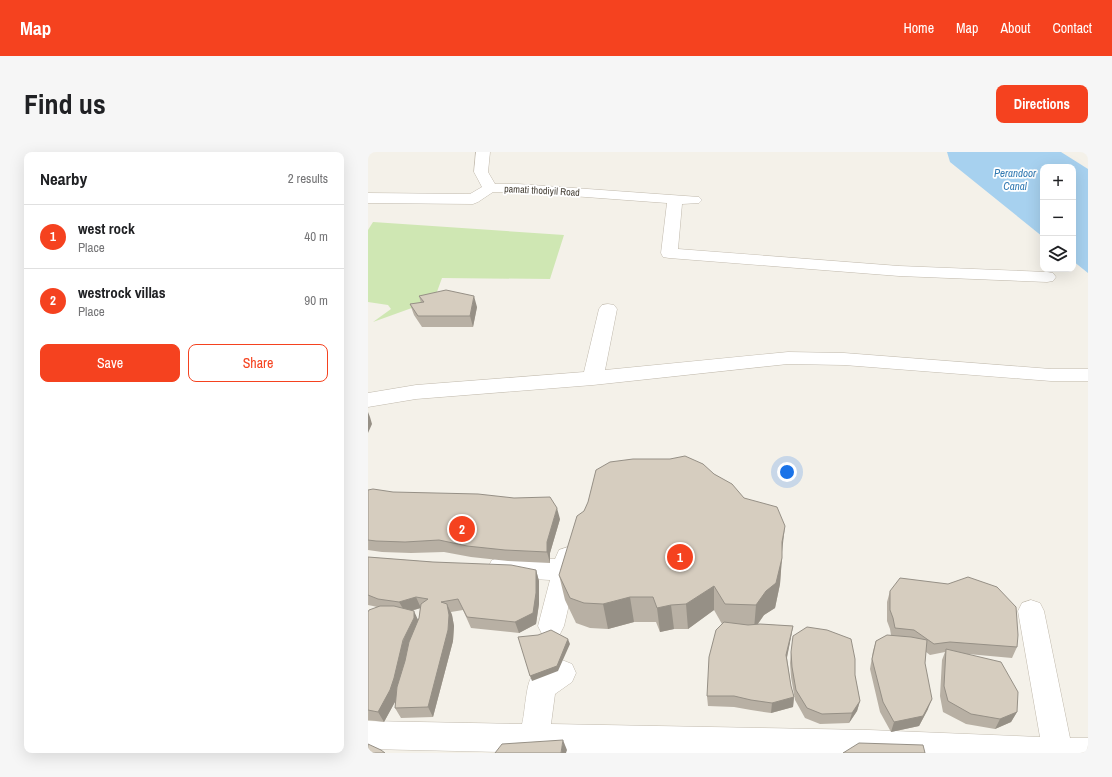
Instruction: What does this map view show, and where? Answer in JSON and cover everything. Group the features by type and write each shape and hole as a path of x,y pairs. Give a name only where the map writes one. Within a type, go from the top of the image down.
{"street":[{"path":"483,152 481,172 490,188"},
{"name":"pamati thodiyil Road","path":"370,201 473,199 490,188 518,188 694,200"},
{"path":"675,199 669,252 898,271 1047,276"},
{"path":"593,378 608,309"},
{"path":"368,400 416,392 593,378 788,358 844,359 1051,374 1088,375"},
{"path":"551,626 574,532"},
{"path":"478,566 565,570"},
{"path":"1031,611 1058,752"},
{"path":"532,738 538,720 541,687 551,682 562,673"},
{"path":"368,735 869,745 1088,752"}],"green space":[{"path":"373,222 564,235 550,279 442,278 434,300 373,322 391,309 388,305 368,302 368,230"}],"water":[{"name":"Perandoor Canal","path":"947,152 1061,152 1088,169 1088,273 1076,263 1076,164 1040,164 1040,235 950,162"}],"building":[{"path":"446,290 474,296 470,316 418,316 410,304 424,302 419,296"},
{"path":"685,456 703,464 714,474 732,484 744,498 777,507 785,526 782,542 782,558 776,583 766,591 756,605 725,604 714,586 686,604 657,608 653,597 630,597 603,604 584,603 570,598 559,575 577,516 584,511 588,502 596,470 610,462 633,459 670,459"},
{"path":"373,489 393,492 478,494 514,498 550,497 557,508 547,542 547,552 467,546 439,540 405,542 368,540 368,490"},
{"path":"368,557 433,562 511,565 536,570 536,593 533,613 515,622 467,617 458,599 441,602 447,604 449,615 448,630 428,707 395,708 397,687 409,642 419,618 421,604 428,599 416,597 399,602 378,599 368,595"},
{"path":"968,577 997,587 1016,607 1018,635 1017,647 950,642 934,644 914,630 895,628 890,610 890,591 900,578 948,584"},
{"path":"380,606 394,606 414,611 414,618 403,640 390,690 378,712 368,710 368,612 369,610"},
{"path":"724,622 748,625 760,624 793,626 786,655 794,697 772,703 734,696 707,696 709,657 716,630"},
{"path":"807,627 827,630 851,639 855,659 855,675 860,701 852,713 822,714 807,708 796,690 791,652 793,636"},
{"path":"551,630 568,639 557,666 530,676 518,637 538,635"},
{"path":"887,635 927,640 925,663 932,699 923,716 894,722 883,702 872,659 876,641"},
{"path":"946,649 1001,662 1018,692 1017,712 1000,719 971,714 948,701 944,686"},
{"path":"563,740 561,753 495,753 502,744"},
{"path":"859,743 923,745 925,753 843,753"},
{"path":"368,744 381,750 385,753 368,753"}],"place":[{"name":"westrock villas","path":"462,529"},
{"name":"west rock","path":"680,557"}]}
